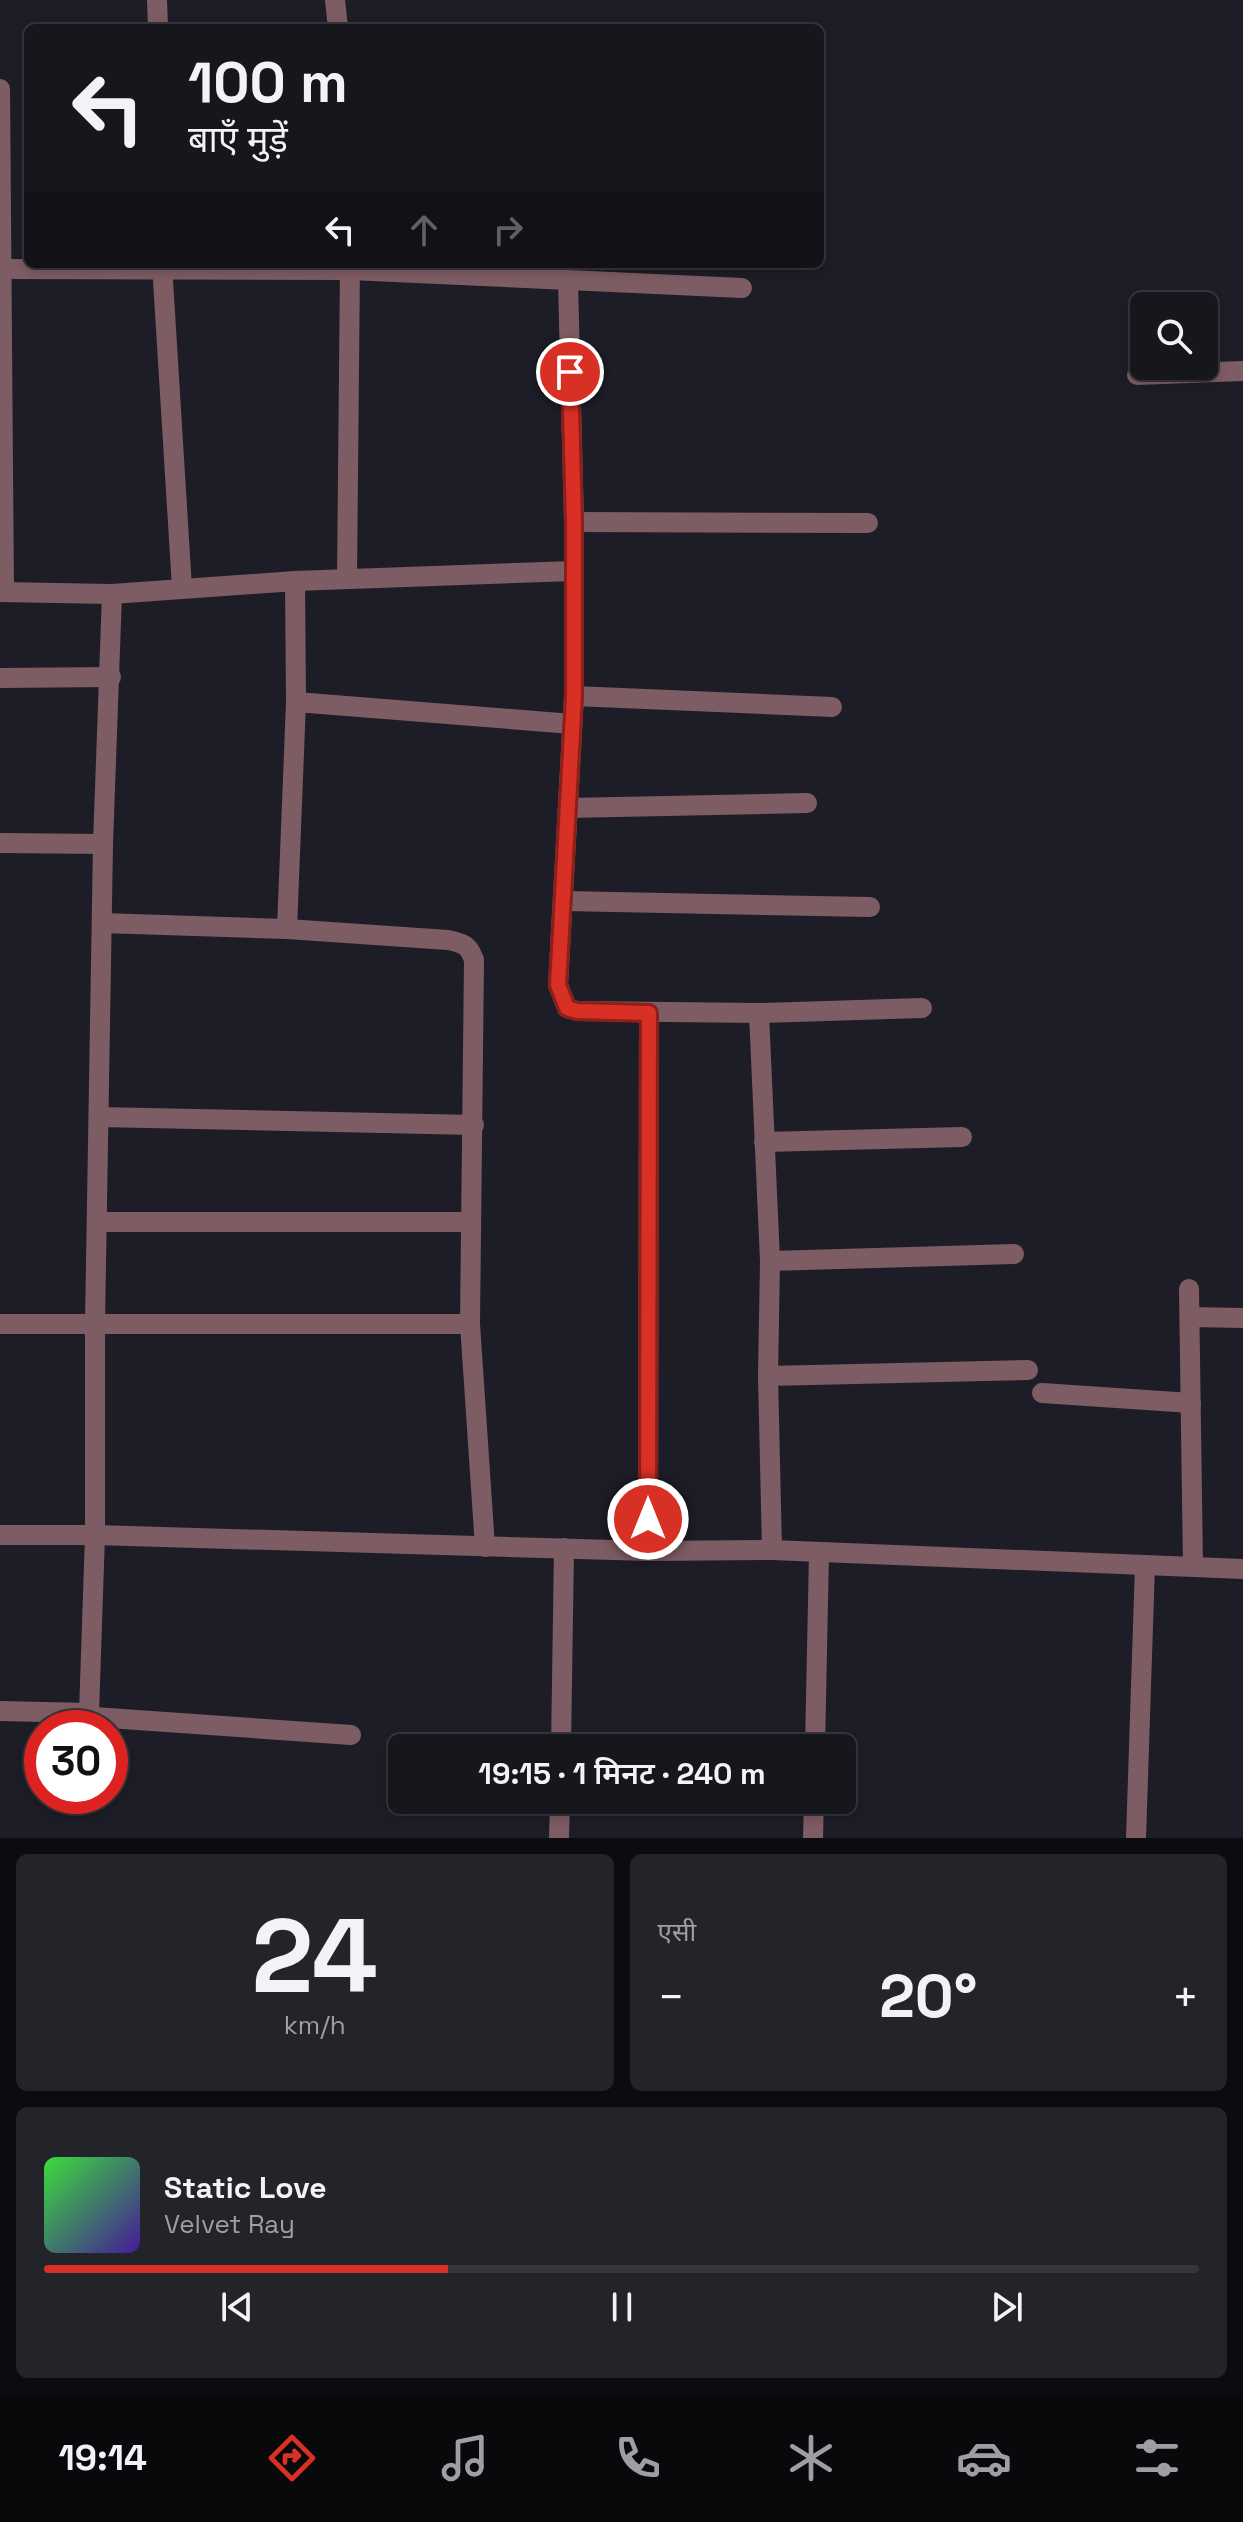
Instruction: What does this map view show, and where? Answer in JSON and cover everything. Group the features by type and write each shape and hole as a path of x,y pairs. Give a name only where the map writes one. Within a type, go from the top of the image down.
{"street":[{"path":"157,0 158,24"},
{"path":"335,0 338,24"},
{"path":"0,89 2,592 112,594 295,581 573,571"},
{"path":"1,269 55,268"},
{"path":"162,268 182,588"},
{"path":"347,579 350,268"},
{"path":"366,268 742,288"},
{"path":"568,281 574,522 574,696 558,985 567,1008 649,1013 922,1008"},
{"path":"1218,372 1243,371"},
{"path":"574,522 868,523"},
{"path":"287,929 296,702 295,581"},
{"path":"89,1710 95,1535 95,1323 103,844 112,594"},
{"path":"0,678 111,677"},
{"path":"574,696 832,707"},
{"path":"296,702 572,724"},
{"path":"568,808 807,803"},
{"path":"0,843 103,844"},
{"path":"564,901 870,907"},
{"path":"102,923 287,929 448,940 464,943 468,948 474,960 470,1324 485,1547"},
{"path":"648,1551 649,1013"},
{"path":"759,1013 770,1261 768,1376 772,1550"},
{"path":"99,1117 474,1125"},
{"path":"764,1142 962,1137"},
{"path":"97,1222 471,1222"},
{"path":"770,1261 1014,1254"},
{"path":"1189,1289 1193,1566"},
{"path":"1190,1317 1243,1318"},
{"path":"0,1324 470,1324"},
{"path":"768,1376 1028,1370"},
{"path":"1042,1393 1191,1403"},
{"path":"0,1535 648,1551 772,1550 1243,1569"},
{"path":"561,1734 564,1548"},
{"path":"815,1734 819,1553"},
{"path":"1136,1838 1145,1565"},
{"path":"0,1711 24,1712"},
{"path":"128,1719 351,1735"},
{"path":"559,1838 560,1814"},
{"path":"813,1838 814,1814"}],"route":[{"path":"570,372 574,696 558,985 567,1008 649,1013 648,1519"}]}
